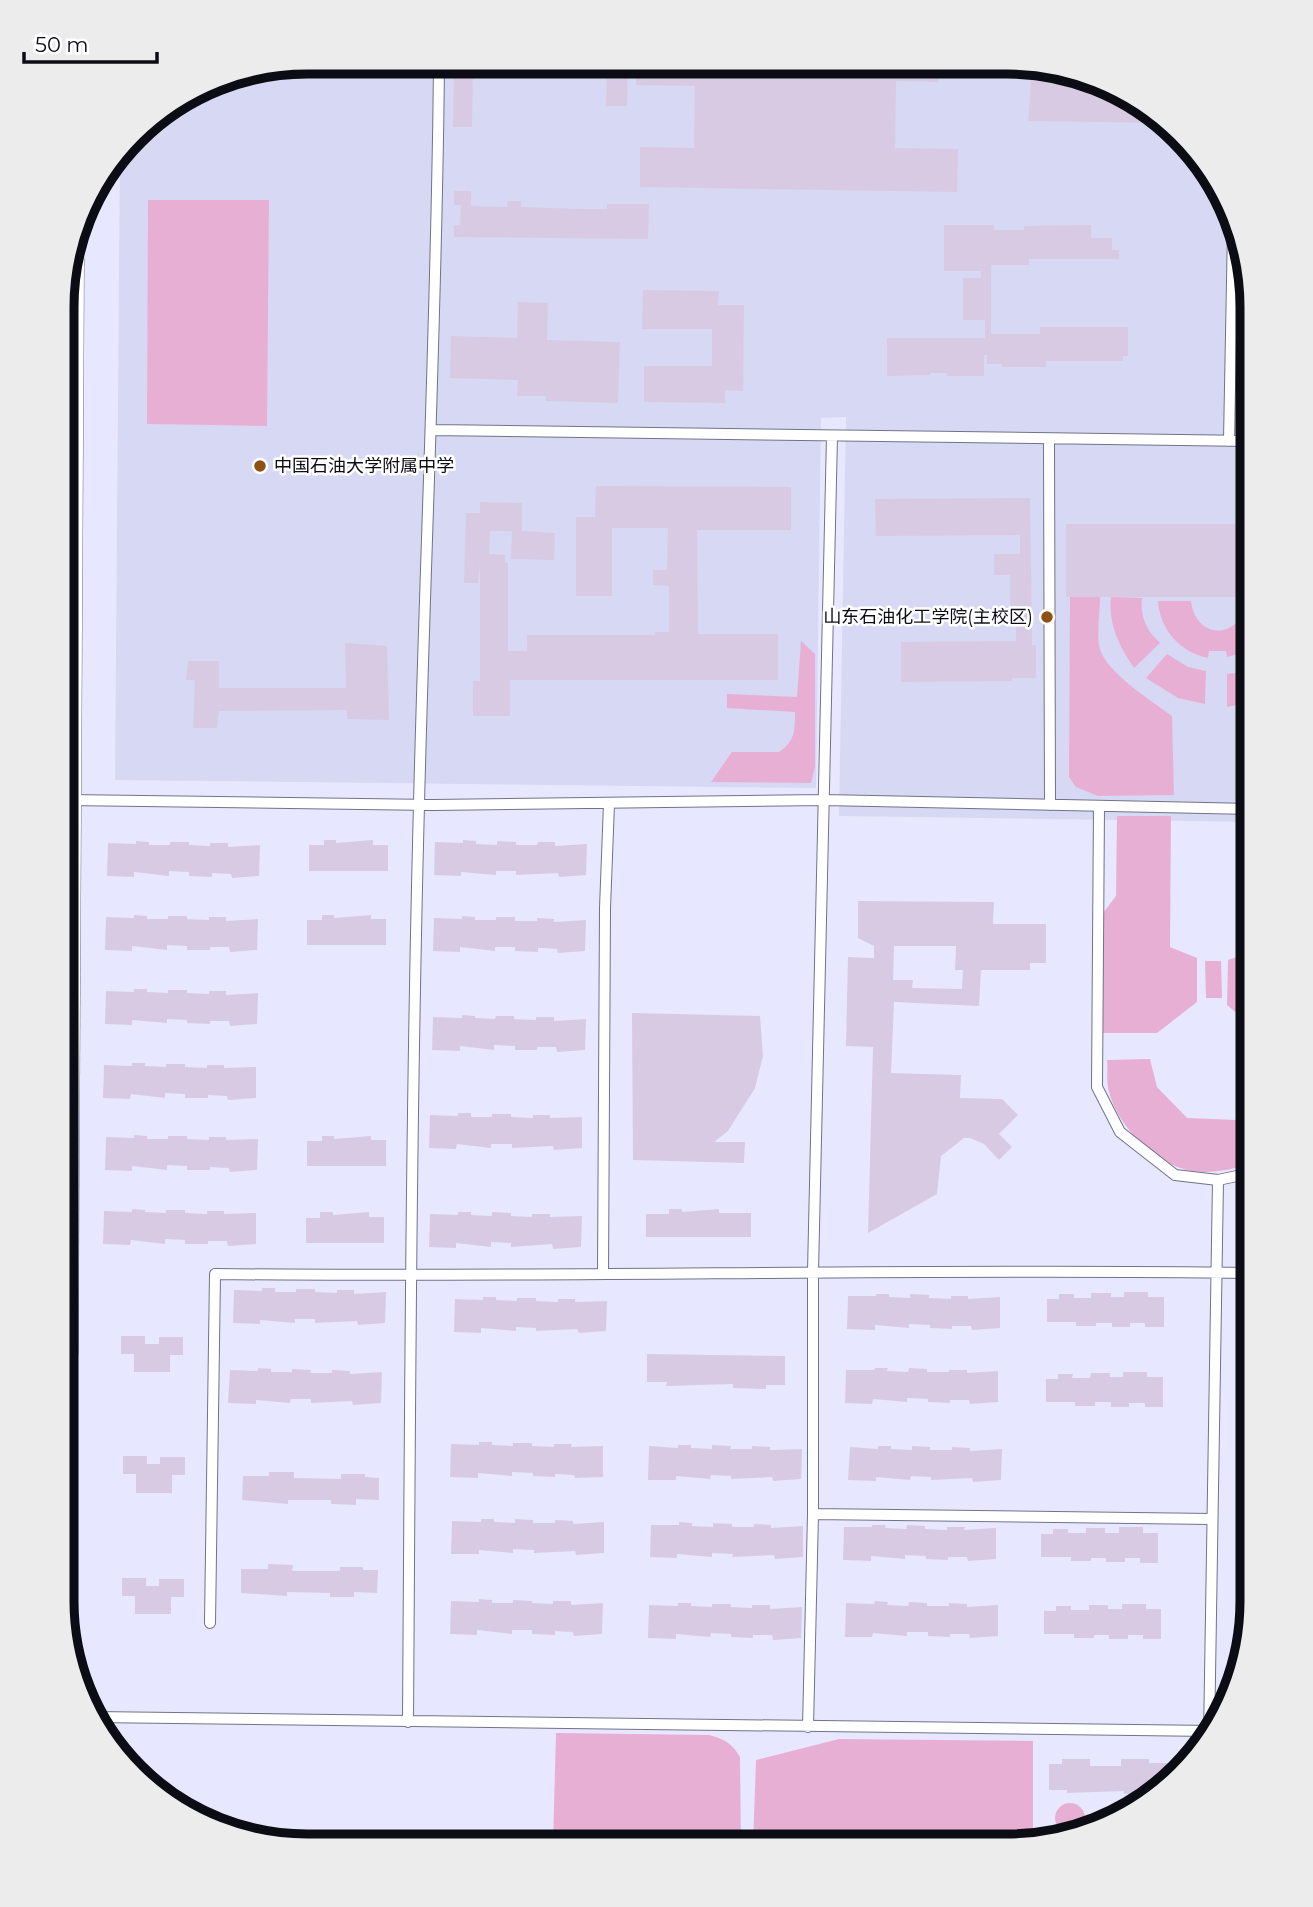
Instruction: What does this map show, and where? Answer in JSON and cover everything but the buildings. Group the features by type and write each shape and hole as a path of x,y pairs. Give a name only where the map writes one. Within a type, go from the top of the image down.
{"lane":[{"path":"408,1722 410,1276 419,805 439,74"},
{"path":"1229,441 1233,252"},
{"path":"431,430 1240,441"},
{"path":"808,1727 813,1514 813,1272 831,436"},
{"path":"1049,439 1050,805"},
{"path":"74,800 419,805 824,800 1240,809"},
{"path":"603,1274 605,908 609,804"},
{"path":"1099,806 1097,1087 1119,1132 1175,1175 1218,1180 1239,1175"},
{"path":"1210,1712 1218,1180"},
{"path":"211,1623 215,1274 410,1276 813,1272 1239,1273"},
{"path":"813,1514 1212,1519"},
{"path":"106,1717 1198,1733"}],"shaded area":[{"path":"276,75 1037,75 1096,91 1148,122 1182,153 1215,204 1235,261 1240,307 1240,822 839,816 846,417 821,418 816,788 115,780 120,168 153,131 190,105 246,81"},
{"path":"148,200 269,200 267,426 147,424"},
{"path":"1100,596 1098,639 1102,655 1130,685 1172,716 1174,795 1098,796 1076,787 1069,777 1070,597"},
{"path":"1111,597 1142,598 1145,623 1160,643 1134,668 1116,634 1111,616"},
{"path":"1158,601 1191,601 1194,614 1200,623 1209,628 1227,629 1240,618 1240,653 1227,657 1226,651 1209,651 1208,658 1189,651 1173,638 1163,621"},
{"path":"801,641 815,654 815,767 811,783 711,782 732,752 779,752 791,740 795,712 727,708 727,694 797,697"},
{"path":"1167,654 1188,667 1206,671 1205,704 1178,698 1146,678"},
{"path":"1240,672 1240,704 1227,707 1227,674"},
{"path":"1117,816 1171,816 1170,947 1197,958 1197,1002 1157,1033 1102,1033 1103,913 1116,896"},
{"path":"1240,956 1239,1015 1227,1005 1228,960"},
{"path":"1205,961 1221,961 1222,998 1206,998"},
{"path":"1150,1059 1157,1087 1187,1118 1237,1120 1239,1118 1239,1167 1192,1171 1152,1153 1130,1131 1114,1105 1108,1088 1107,1060"},
{"path":"556,1733 709,1735 727,1742 740,1757 741,1834 553,1834"},
{"path":"839,1739 1033,1741 1033,1832 753,1834 756,1760"},
{"path":"1064,1804 1076,1804 1084,1812 1085,1819 1058,1827 1056,1824 1056,1812"}],"place":[{"name":"中国石油大学附属中学","path":"260,466"},
{"name":"山东石油化工学院(主校区)","path":"1047,617"}]}
